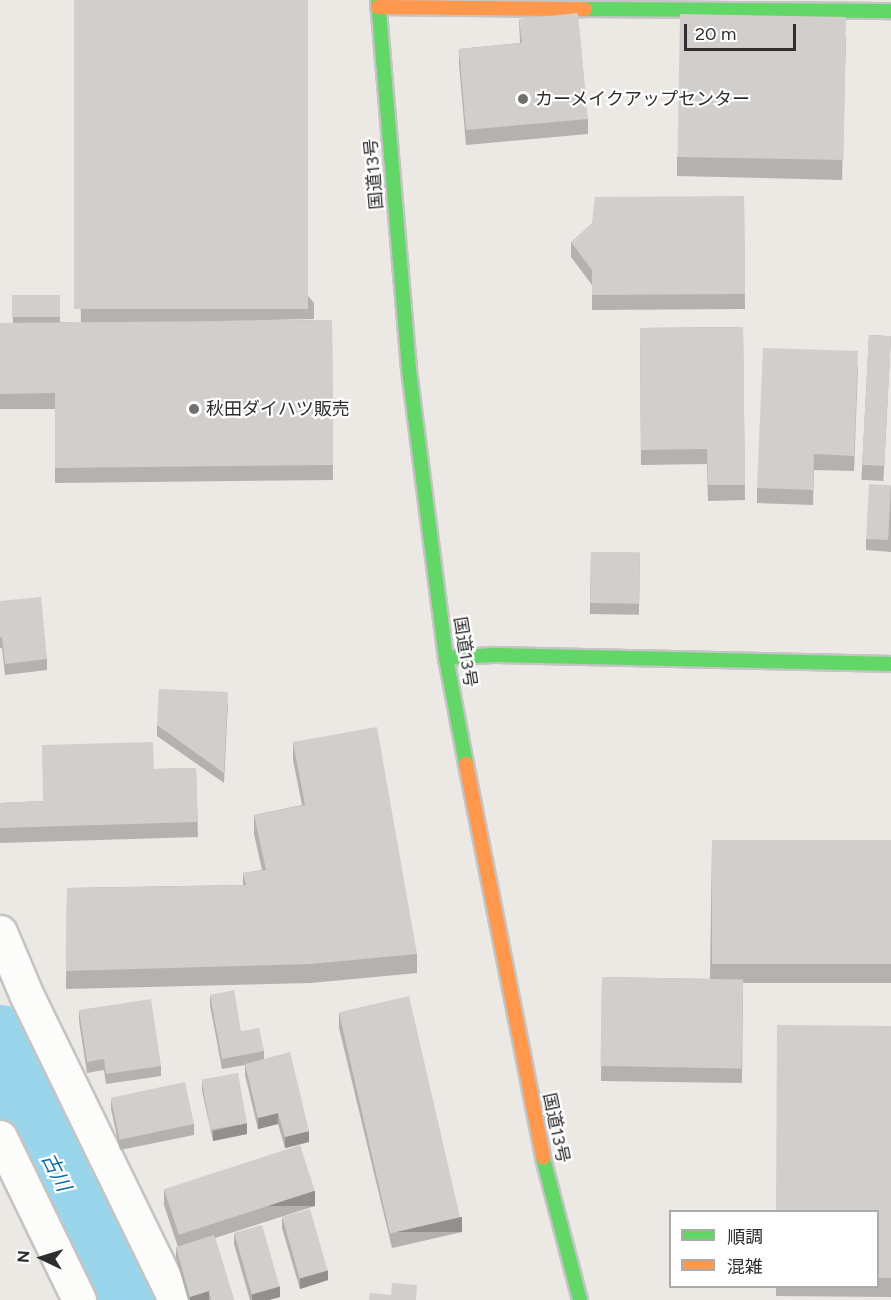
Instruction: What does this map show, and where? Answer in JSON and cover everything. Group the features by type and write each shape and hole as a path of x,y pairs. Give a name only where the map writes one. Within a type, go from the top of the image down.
{"main road":[{"path":"378,4 891,11"},
{"name":"国道13号","path":"378,4 409,370 446,658 540,1146 580,1300"},
{"path":"446,658 493,655 891,664"}],"street":[{"path":"0,932 26,994 175,1300"},
{"path":"0,1137 79,1300"}],"building":[{"path":"74,0 308,0 308,309 74,309"},
{"name":"カーメイクアップセンター","path":"578,13 588,119 466,130 459,49 522,43 519,19"},
{"path":"680,14 846,17 843,160 678,157"},
{"path":"744,196 745,294 592,295 592,270 571,242 592,223 595,197"},
{"path":"12,295 60,295 60,317 12,317"},
{"name":"秋田ダイハツ販売","path":"332,320 333,465 55,468 55,393 0,394 0,323"},
{"path":"743,327 745,485 708,485 707,449 641,450 640,328"},
{"path":"869,335 891,336 884,466 862,465"},
{"path":"763,348 858,351 854,456 814,454 813,490 757,488"},
{"path":"869,484 891,485 888,540 866,539"},
{"path":"591,552 640,553 639,604 590,603"},
{"path":"41,597 47,659 5,664 2,637 0,637 0,601"},
{"path":"159,689 228,692 224,773 157,725"},
{"path":"377,727 417,954 311,964 66,971 67,888 246,885 243,873 266,870 254,815 305,805 293,742"},
{"path":"153,742 154,769 196,768 198,822 0,828 0,803 43,801 42,745"},
{"path":"712,840 891,840 891,964 712,964"},
{"path":"602,977 743,979 741,1068 600,1066"},
{"path":"234,990 241,1031 259,1028 264,1051 222,1059 210,995"},
{"path":"409,996 460,1217 390,1233 339,1012"},
{"path":"151,999 161,1066 106,1074 104,1059 87,1062 79,1010"},
{"path":"777,1025 891,1026 891,1278 879,1278 879,1210 776,1210"},
{"path":"290,1052 309,1131 285,1137 278,1113 258,1118 245,1064"},
{"path":"238,1073 247,1123 210,1130 202,1079"},
{"path":"185,1082 194,1124 120,1140 111,1098"},
{"path":"300,1145 315,1191 179,1235 164,1189"},
{"path":"310,1209 328,1271 300,1279 282,1217"},
{"path":"262,1225 280,1287 252,1295 234,1233"},
{"path":"214,1235 234,1300 211,1300 209,1291 190,1297 176,1247"},
{"path":"392,1283 417,1285 416,1300 369,1300 370,1293 391,1295"}],"waterway":[{"name":"古川","path":"0,1039 37,1134 122,1300"}],"traffic: fast":[{"path":"378,0 409,370 446,658 466,764"},
{"path":"585,9 891,11"},
{"path":"446,658 493,655 891,664"},
{"path":"543,1158 580,1300"}],"traffic: slow":[{"path":"378,7 585,9"},
{"path":"466,764 543,1158"}],"place":[{"name":"カーメイクアップセンター","path":"523,99"},
{"name":"秋田ダイハツ販売","path":"194,409"}]}
